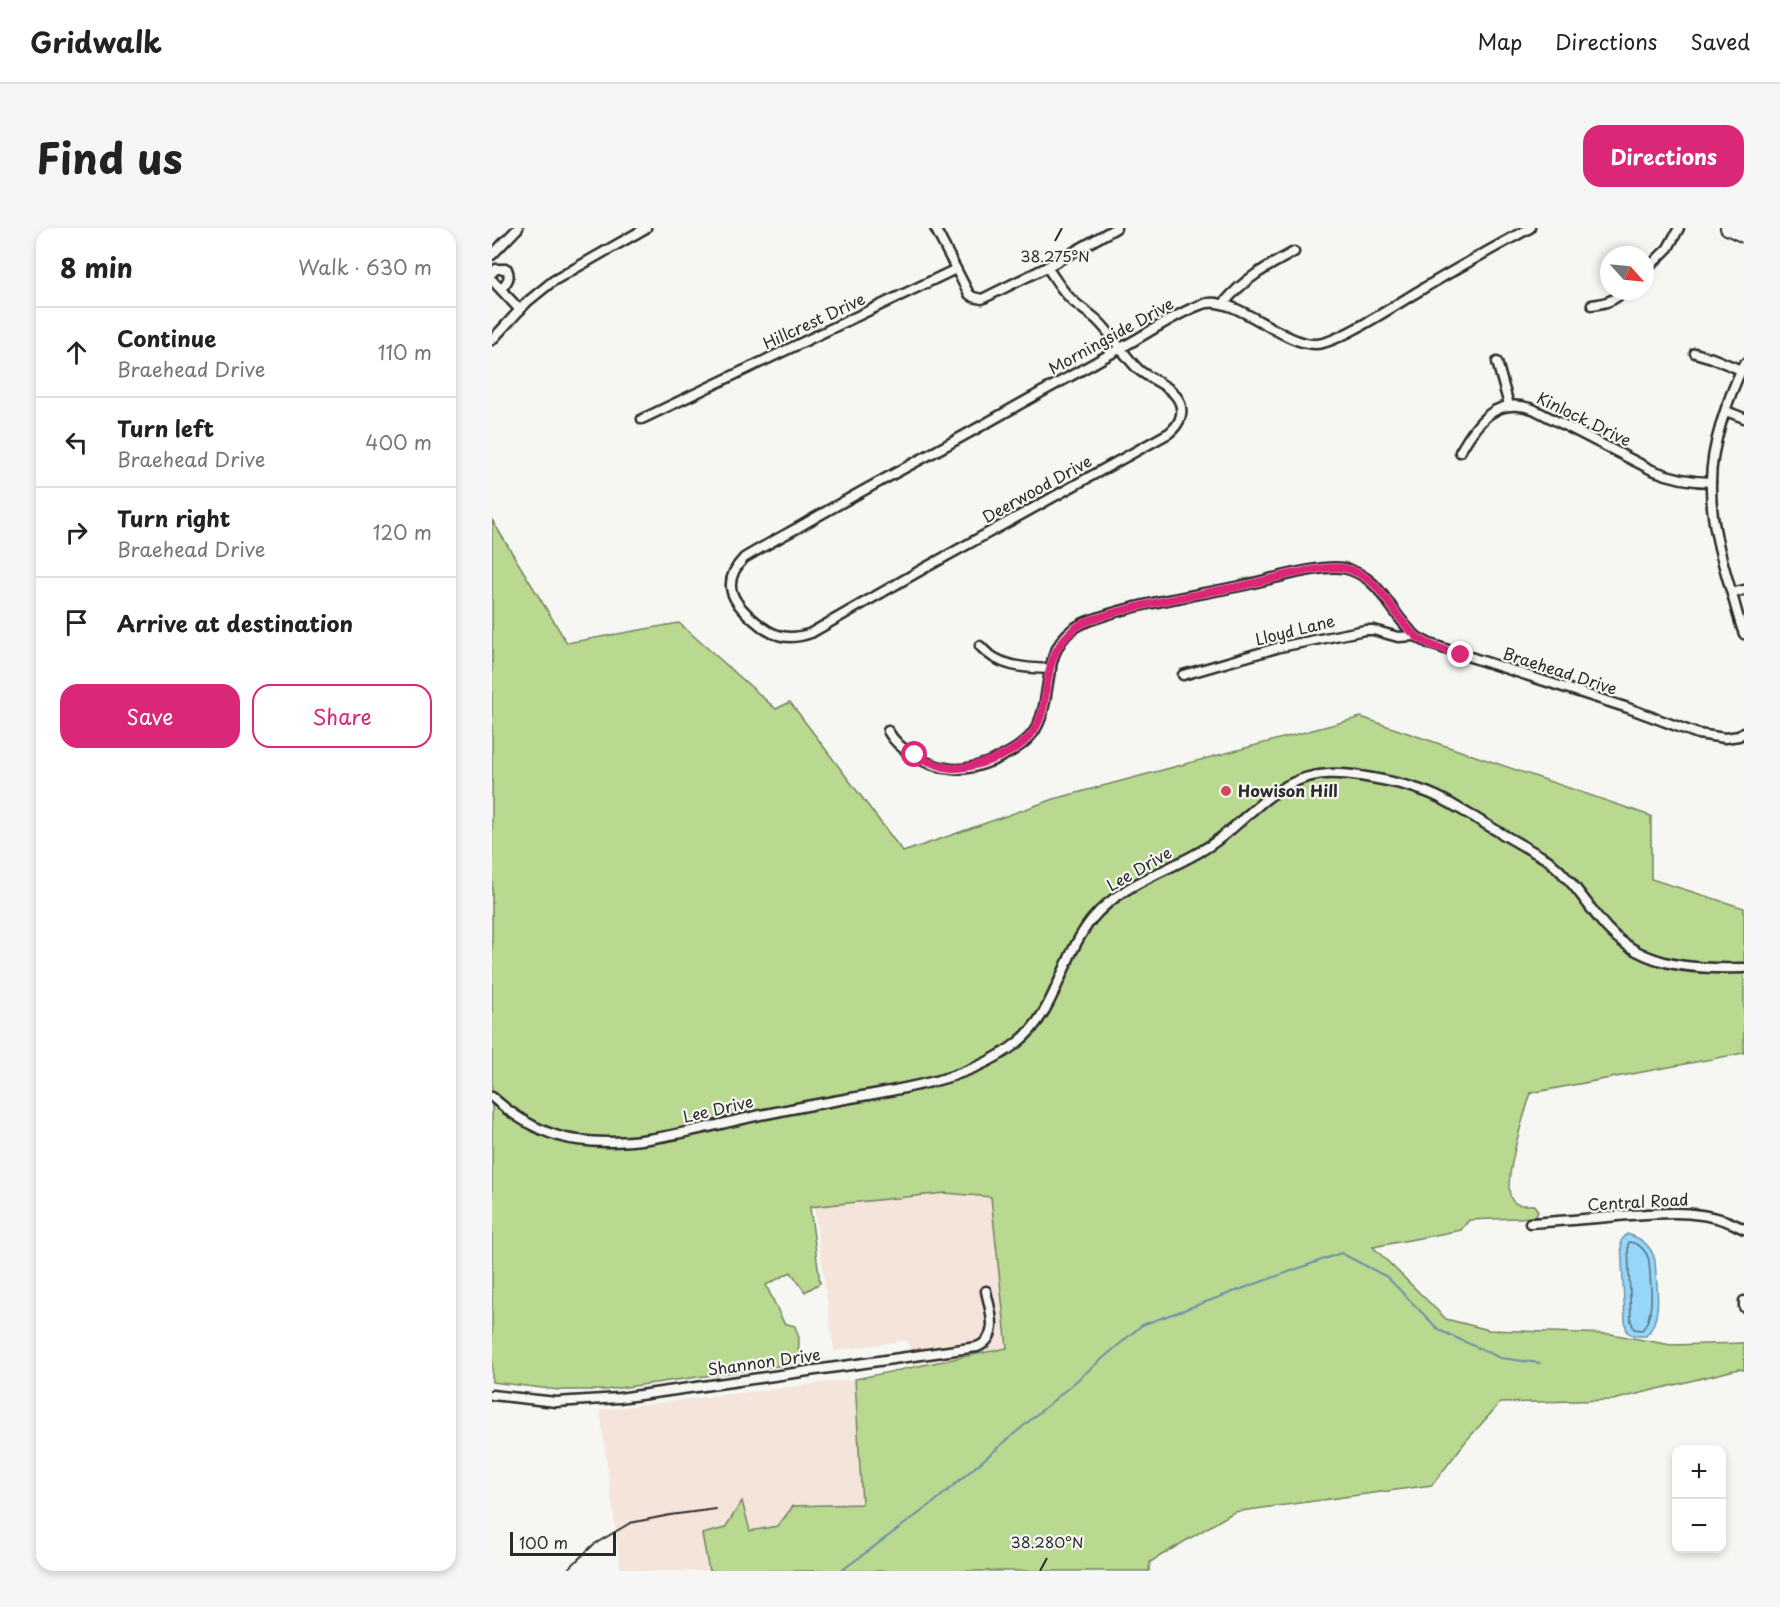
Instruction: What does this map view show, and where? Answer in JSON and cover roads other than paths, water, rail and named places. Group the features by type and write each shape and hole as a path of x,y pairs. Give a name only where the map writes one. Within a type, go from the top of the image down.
{"main road":[{"path":"1727,228 1744,236"}],"street":[{"path":"492,255 519,228"},
{"path":"492,340 520,310 553,281 646,228"},
{"path":"935,228 969,294 982,299 1047,267 1116,228"},
{"path":"1294,252 1250,277 1224,303 1301,342 1314,344 1328,342 1355,328 1530,228"},
{"path":"1654,262 1668,248 1679,228"},
{"name":"Deerwood Drive","path":"731,589 742,610 769,632 793,637 811,633 1171,432 1179,422 1181,415 1180,402 1176,396 1127,358 1097,320 1060,287 1047,267"},
{"path":"492,273 496,269 507,269 510,274 501,290"},
{"name":"Hillcrest Drive","path":"642,419 957,269"},
{"path":"492,280 520,310"},
{"path":"1592,305 1613,300"},
{"name":"Morningside Drive","path":"731,589 732,577 738,564 757,550 1197,306 1209,302 1224,303"},
{"path":"1695,353 1743,367 1726,411 1713,460 1711,482 1713,515 1722,561 1744,634"},
{"path":"1460,452 1485,418 1496,409 1509,405 1497,362"},
{"name":"Kinlock Drive","path":"1509,405 1533,409 1667,476 1683,481 1711,482"},
{"path":"1726,411 1744,418"},
{"name":"Braehead Drive","path":"888,730 896,742 904,748 942,767 964,769 998,758 1021,745 1035,730 1044,705 1054,654 1069,634 1085,622 1153,604 1321,569 1343,568 1362,575 1370,581 1415,636 1430,644 1486,664 1628,708 1698,734 1725,738 1739,736 1744,732"},
{"path":"1732,593 1744,590"},
{"name":"Lloyd Lane","path":"1183,675 1280,647 1365,630 1398,637 1415,636"},
{"path":"980,646 993,658 1005,664 1051,669"},
{"name":"Lee Drive","path":"492,1097 519,1118 546,1132 577,1140 613,1142 659,1138 770,1113 943,1080 1006,1051 1031,1030 1047,1006 1081,935 1113,898 1206,848 1285,786 1299,779 1326,773 1388,781 1444,800 1548,860 1572,882 1610,932 1638,953 1658,961 1744,968"},
{"name":"Central Road","path":"1530,1223 1658,1213 1693,1213 1725,1220 1744,1229"},
{"name":"Shannon Drive","path":"492,1395 556,1402 620,1398 977,1347 989,1338 993,1327 986,1291"},
{"path":"1744,1301 1744,1306"}],"water":[{"path":"1627,1234 1645,1243 1655,1261 1657,1310 1652,1329 1646,1336 1627,1332 1621,1241"}],"waterway":[{"path":"841,1571 933,1503 1142,1325 1341,1253 1387,1277 1439,1330 1500,1358 1540,1363"}],"railway":[{"path":"566,1571 593,1545 630,1523 716,1509"}],"place":[{"name":"Howison Hill","path":"1226,791"}]}
